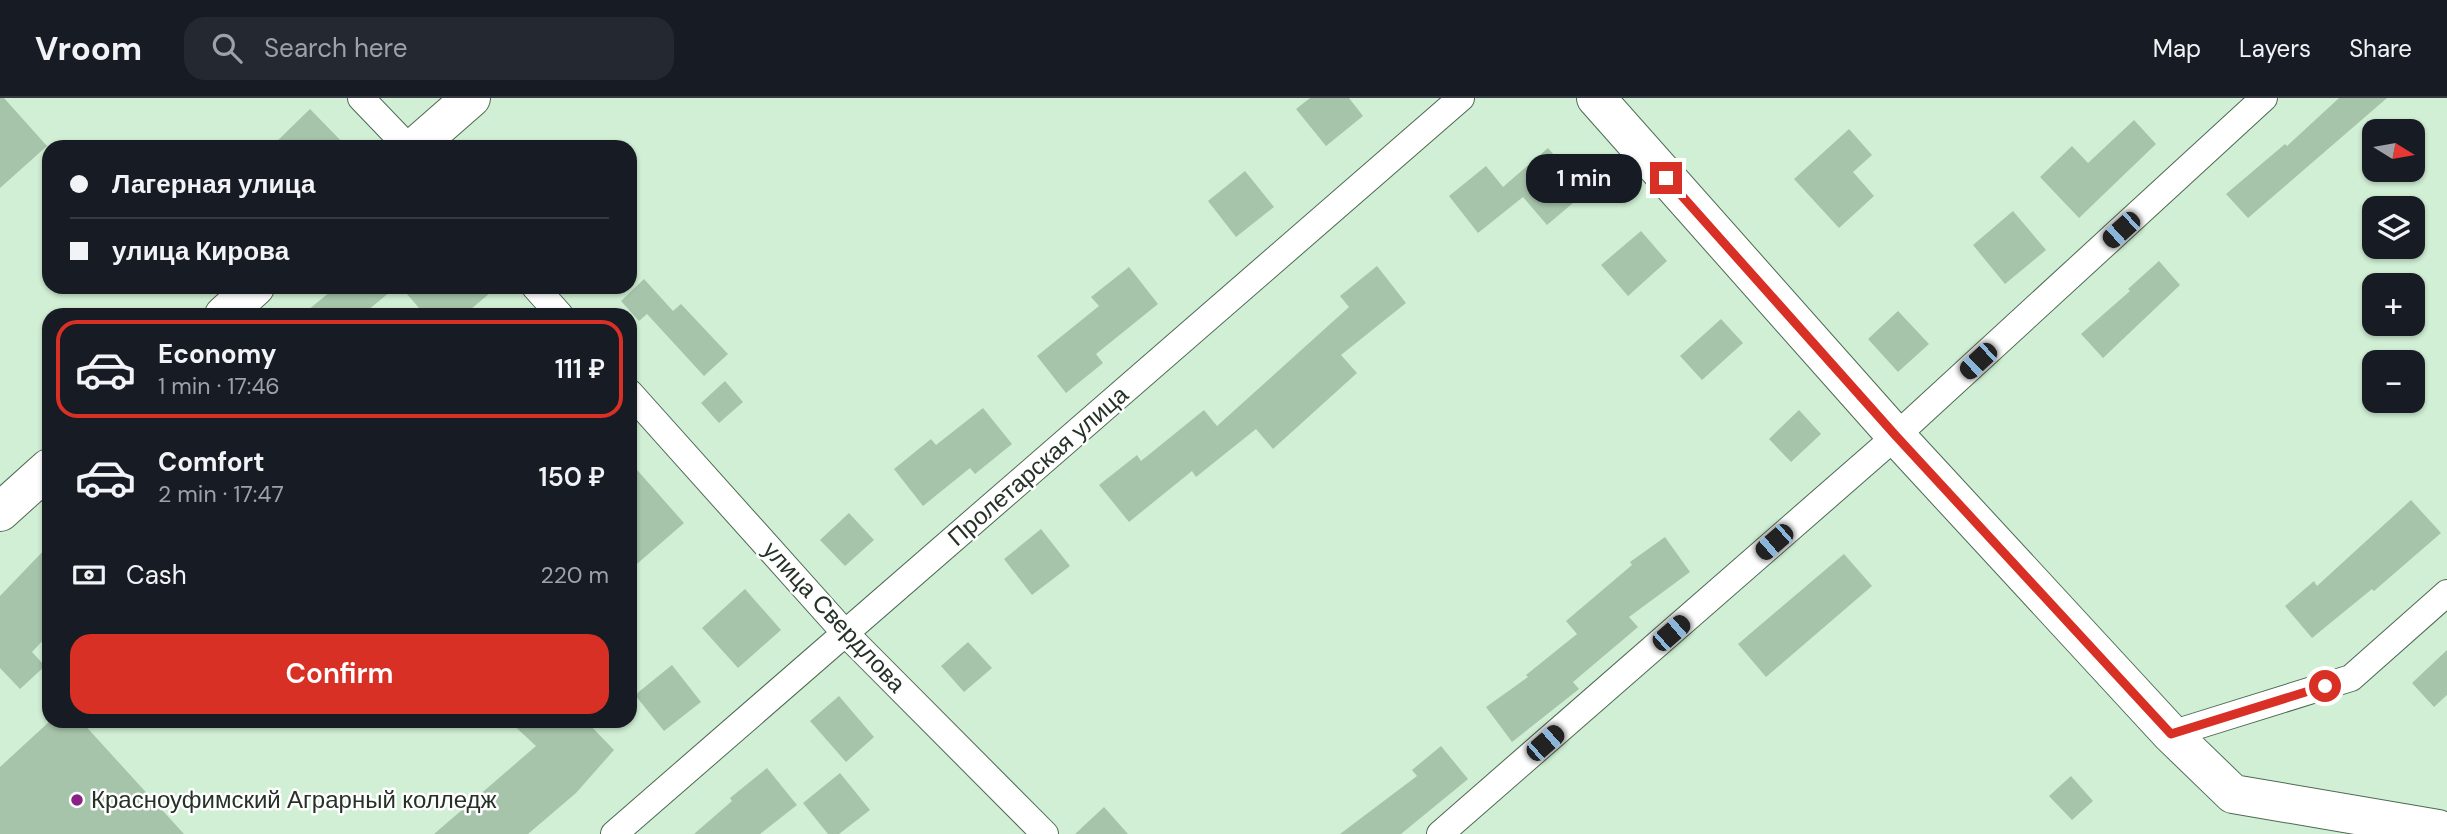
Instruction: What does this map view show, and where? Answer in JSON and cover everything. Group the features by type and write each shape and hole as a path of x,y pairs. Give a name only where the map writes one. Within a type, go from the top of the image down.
{"street":[{"path":"361,98 401,140"},
{"path":"423,140 471,98"},
{"name":"Пролетарская улица","path":"614,834 1461,98"},
{"path":"1596,98 1896,436 2171,734 2233,794 2438,829 2442,834"},
{"path":"1440,834 1896,436 2264,98"},
{"path":"231,308 248,294"},
{"path":"541,294 554,308"},
{"name":"улица Свердлова","path":"637,401 845,633 1045,834"},
{"path":"0,512 42,474"},
{"path":"2171,734 2351,678 2447,593"}],"building":[{"path":"0,98 4,98 42,140 42,150 0,188"},
{"path":"1310,98 1349,98 1363,116 1326,146 1296,109"},
{"path":"2339,98 2387,98 2248,218 2226,194 2285,144 2287,146"},
{"path":"310,109 340,140 278,140"},
{"path":"2134,120 2156,144 2079,218 2040,177 2072,146 2088,163"},
{"path":"1849,129 1872,155 1853,172 1874,196 1839,228 1794,179"},
{"path":"1548,148 1586,192 1547,225 1523,197 1478,233 1449,196 1486,166 1503,187"},
{"path":"1245,171 1274,207 1236,237 1208,201"},
{"path":"2013,211 2046,250 2005,284 1973,245"},
{"path":"1641,231 1667,261 1628,296 1601,265"},
{"path":"2159,261 2180,285 2103,358 2081,334"},
{"path":"1377,266 1406,303 1341,355 1357,373 1273,449 1256,429 1196,477 1192,471 1129,522 1099,485 1137,455 1141,461 1204,410 1217,426 1349,307 1340,296"},
{"path":"1129,267 1158,304 1096,354 1103,363 1066,393 1037,356 1099,306 1091,297"},
{"path":"644,279 673,311 681,304 728,354 704,376 647,314 639,321 637,308 627,308 621,301 628,294 637,294 637,286"},
{"path":"328,294 388,294 370,308 310,308"},
{"path":"407,294 489,294 472,308 419,308"},
{"path":"1898,311 1929,344 1898,372 1868,339"},
{"path":"1721,319 1743,343 1702,380 1680,356"},
{"path":"725,381 743,402 719,423 701,403"},
{"path":"983,408 1012,444 975,474 970,468 923,506 894,469 931,439 936,445"},
{"path":"1799,410 1821,434 1791,462 1769,439"},
{"path":"637,470 684,523 637,564"},
{"path":"2411,500 2441,533 2374,591 2372,589 2312,638 2285,606 2314,581 2317,586"},
{"path":"849,513 874,540 845,566 820,540"},
{"path":"1041,529 1070,566 1032,595 1004,559"},
{"path":"1665,537 1690,572 1629,617 1638,627 1573,682 1579,689 1512,742 1486,707 1528,677 1526,675 1577,634 1566,621 1632,565 1630,562"},
{"path":"42,552 42,641 32,652 42,663 42,669 20,689 0,668 0,596"},
{"path":"1844,554 1872,586 1766,677 1738,644"},
{"path":"745,589 781,630 738,668 702,628"},
{"path":"968,642 992,668 964,692 941,666"},
{"path":"2447,650 2447,695 2434,707 2412,683"},
{"path":"672,665 701,702 664,731 637,697 637,693"},
{"path":"839,696 874,737 846,762 810,721"},
{"name":"Красноуфимский Аграрный колледж","path":"42,728 87,728 184,834 0,834 0,767"},
{"path":"517,728 593,728 614,750 576,793 528,834 434,834 536,746"},
{"path":"1441,746 1468,779 1401,834 1340,834 1417,776 1412,770"},
{"path":"767,768 797,805 760,834 694,834 732,801 730,798"},
{"path":"840,773 870,810 839,834 828,834 803,803"},
{"path":"2071,776 2093,801 2072,820 2049,796"},
{"path":"1104,807 1128,834 1075,834"}],"place":[{"name":"Красноуфимский Аграрный колледж","path":"77,800"}],"route":[{"path":"1666,178 1896,436 2171,734 2325,686"}]}
